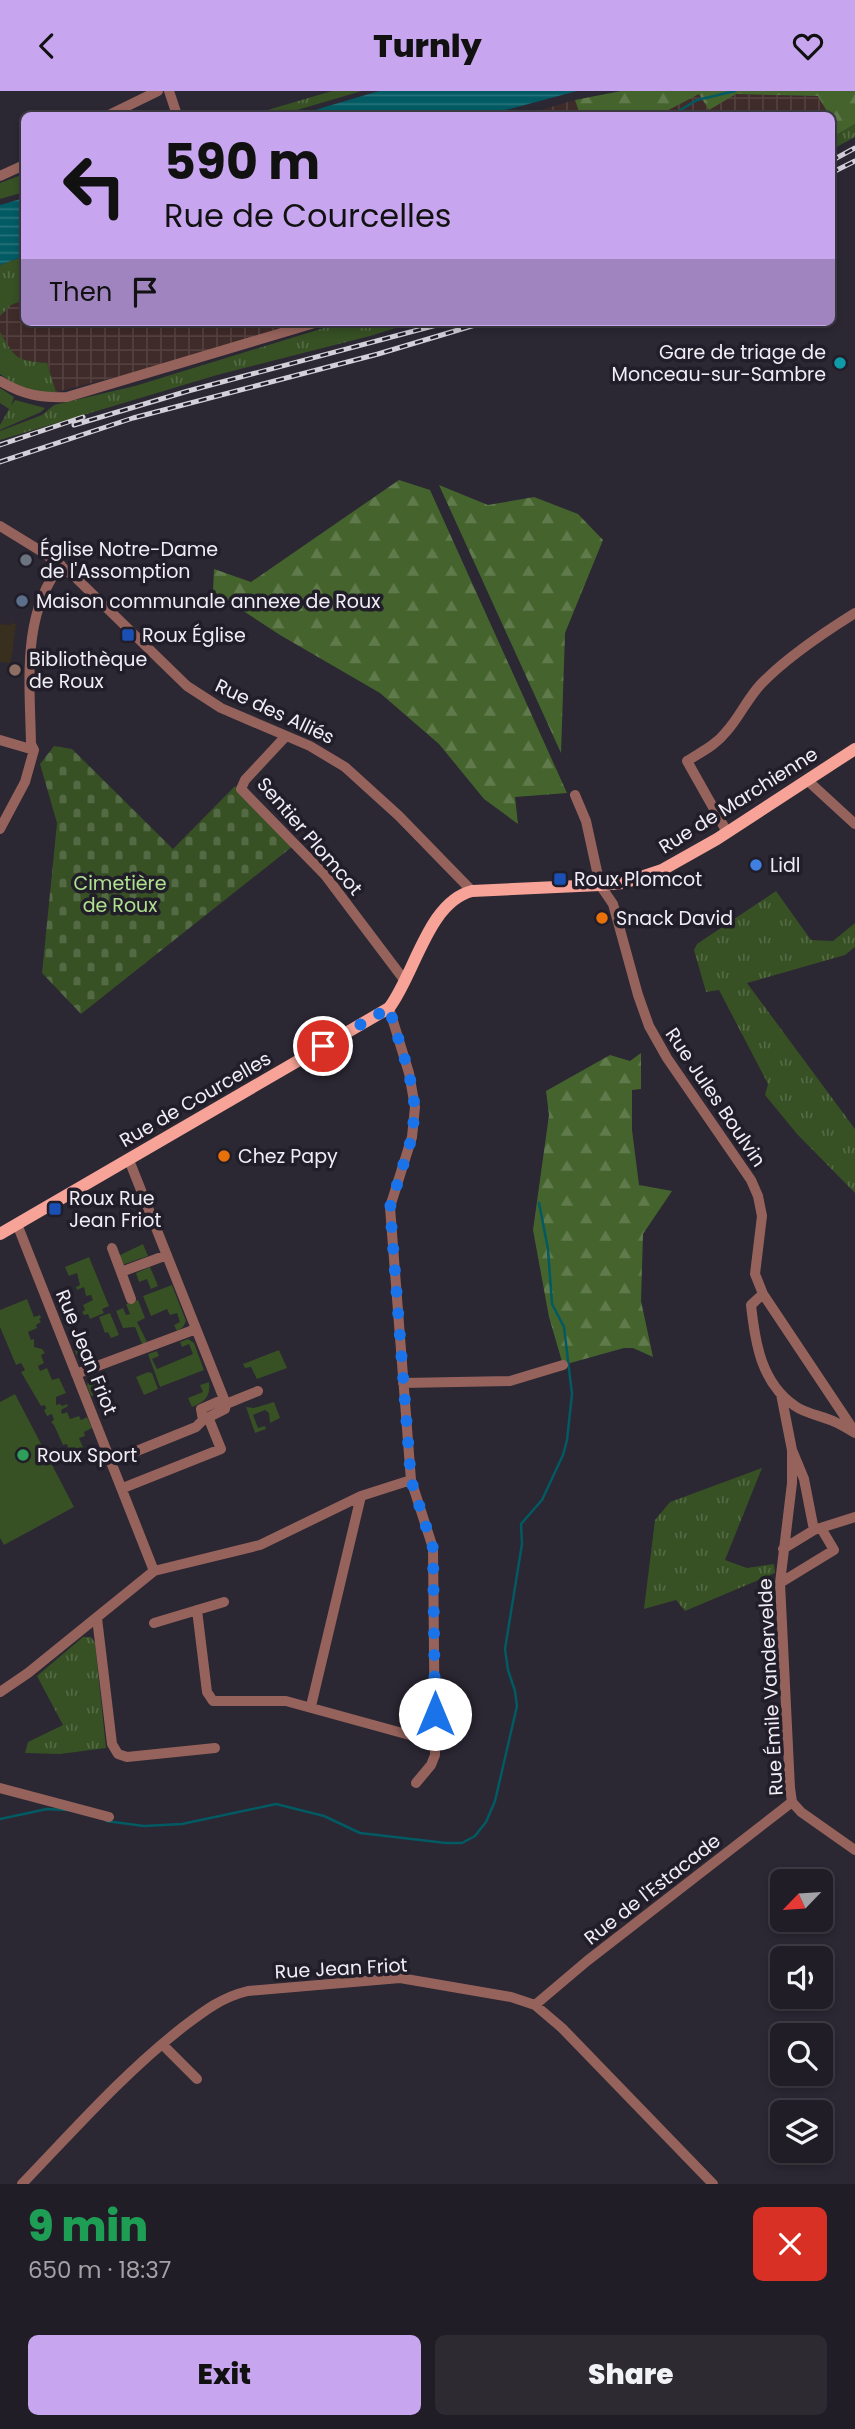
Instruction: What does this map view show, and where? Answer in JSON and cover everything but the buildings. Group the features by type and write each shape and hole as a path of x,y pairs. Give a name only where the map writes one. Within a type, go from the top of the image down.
{"main road":[{"name":"Rue de Marchienne","path":"472,891 623,883 662,870 727,832 855,749"},
{"name":"Rue de Courcelles","path":"0,1234 389,1008 442,909 460,894 472,891"}],"street":[{"path":"115,112 158,91"},
{"path":"169,91 176,112"},
{"path":"1,174 21,166"},
{"path":"0,381 17,392 42,398 67,397 305,326"},
{"name":"Rue des Alliés","path":"0,526 61,565 187,686 221,708 322,752 352,772 472,891"},
{"path":"0,829 25,782 34,750 31,744 30,658 43,590 61,565"},
{"path":"727,832 687,761 713,745 727,731 747,701 776,670 823,633 855,613"},
{"name":"Sentier Plomcot","path":"286,736 245,780 241,789 325,875 405,981"},
{"path":"0,740 34,750"},
{"path":"807,780 855,824"},
{"name":"Rue Jules Boulvin","path":"575,795 586,821 600,885 613,904 649,1026 667,1058 751,1180 758,1196 762,1216 755,1273 763,1294 855,1432"},
{"path":"389,1008 409,1073 415,1107 412,1137 390,1207 411,1480 433,1548 435,1755 431,1765 416,1783"},
{"path":"129,1160 225,1404"},
{"name":"Rue Jean Friot","path":"17,1224 154,1571"},
{"path":"112,1248 131,1299"},
{"path":"121,1272 167,1255"},
{"path":"763,1294 751,1304 754,1335 764,1369 781,1394 796,1408 837,1422 855,1432"},
{"path":"76,1374 196,1329"},
{"path":"404,1383 510,1381 563,1365"},
{"path":"122,1488 221,1449 201,1409 225,1404 258,1391"},
{"path":"780,1583 834,1550 818,1529 804,1479 792,1450 780,1402 781,1394"},
{"path":"112,1461 196,1427 206,1419"},
{"name":"Rue Émile Vandervelde","path":"792,1450 792,1483 780,1583 792,1802 801,1812 855,1850"},
{"path":"0,1692 28,1673 154,1571 260,1545 361,1496 411,1480"},
{"path":"311,1706 361,1496"},
{"path":"783,1549 818,1529 855,1517"},
{"path":"154,1623 224,1602"},
{"path":"197,1610 206,1692 213,1701 271,1700 311,1706 435,1741"},
{"path":"97,1618 112,1744 118,1754 127,1757 215,1748"},
{"path":"0,1787 110,1817"},
{"name":"Rue de l'Estacade","path":"536,2005 587,1961 792,1802"},
{"name":"Rue Jean Friot","path":"22,2184 142,2061 213,2004 230,1995 248,1991 400,1978 511,1997 536,2005 562,2028 713,2184"},
{"path":"162,2044 197,2079"}],"shaded area":[{"path":"699,93 709,109 736,94 819,96 827,112 664,112"},
{"path":"575,100 579,112 533,112"},
{"path":"21,301 21,326 291,326 143,370 56,392 47,363 20,360 10,350 0,332 0,316 11,305"},
{"path":"0,624 16,624 12,656 10,663 0,662"}],"green space":[{"path":"332,91 362,91 290,112 261,112"},
{"path":"621,91 855,91 855,124 835,136 835,112 827,112 818,96 736,94 709,110 699,94 665,112 579,112 575,100"},
{"path":"855,124 855,137 835,148 835,136"},
{"path":"21,175 21,193 0,199 0,183"},
{"path":"21,257 21,301 11,305 0,316 0,265"},
{"path":"330,326 402,326 217,375 0,440 0,431 42,415 54,405 135,386"},
{"path":"0,332 18,357 47,363 56,392 25,392 0,374"},
{"path":"0,388 14,397 11,406 15,400 45,408 0,430 9,409 0,403"},
{"path":"399,480 430,490 567,793 515,797 518,824 484,799 439,744 380,693 280,635 213,591 214,569 251,582"},
{"path":"439,485 488,505 534,497 578,514 603,540 565,633 561,753"},
{"name":"Cimetière de Roux","path":"54,746 72,749 173,849 235,786 293,846 81,1014 42,973 57,823 40,764"},
{"path":"776,891 811,940 833,941 855,923 855,947 845,955 747,983 855,1129 855,1193 797,1134 765,1095 768,1084 719,990 706,992 694,950 697,944"},
{"path":"641,1053 641,1089 632,1090 632,1130 639,1185 672,1191 643,1234 641,1301 653,1357 633,1348 624,1348 563,1365 549,1317 533,1230 549,1115 546,1091 610,1055 630,1061"},
{"path":"143,1244 148,1256 122,1265 118,1256"},
{"path":"89,1257 109,1306 102,1309 104,1313 90,1319 88,1314 84,1315 82,1312 85,1310 83,1305 93,1300 91,1295 86,1296 84,1287 77,1290 76,1287 80,1285 77,1273 69,1276 65,1267"},
{"path":"150,1267 158,1286 151,1289 147,1279 139,1282 136,1273"},
{"path":"172,1285 186,1321 177,1331 174,1325 180,1322 177,1313 170,1315 167,1309 151,1316 143,1296"},
{"path":"27,1299 34,1317 40,1315 41,1318 37,1328 28,1332 31,1340 34,1339 34,1347 45,1353 41,1355 44,1363 38,1366 40,1371 47,1368 52,1380 59,1378 66,1393 56,1397 56,1405 67,1404 68,1406 61,1410 62,1414 67,1412 70,1419 79,1416 81,1420 87,1417 92,1428 79,1438 84,1450 71,1456 67,1444 63,1445 51,1422 54,1420 52,1414 47,1416 45,1405 41,1406 21,1372 25,1370 21,1363 16,1365 0,1327 0,1310"},
{"path":"138,1300 145,1318 137,1322 147,1342 142,1344 135,1327 123,1328 116,1311 123,1308 126,1315 130,1314 126,1304"},
{"path":"110,1313 119,1335 111,1338 108,1332 105,1333 99,1317"},
{"path":"188,1339 194,1343 204,1370 160,1387 148,1354 157,1351 159,1356 152,1359 157,1369 193,1354 189,1344 182,1347 180,1342"},
{"path":"88,1346 95,1362 86,1365 79,1361 75,1351"},
{"path":"279,1350 287,1368 257,1379 251,1367 245,1368 243,1364"},
{"path":"100,1373 109,1390 91,1396 87,1386 89,1377"},
{"path":"152,1373 158,1389 144,1395 136,1377"},
{"path":"209,1382 206,1398 192,1407 188,1398 203,1392 200,1385"},
{"name":"Roux Sport","path":"15,1394 74,1507 4,1545 0,1538 0,1402"},
{"path":"274,1402 280,1418 270,1423 269,1413 265,1410 253,1415 258,1428 265,1426 266,1429 255,1433 246,1407 254,1408"},
{"path":"762,1468 725,1560 747,1568 774,1564 775,1573 685,1611 676,1600 644,1609 655,1520 670,1502"},
{"path":"83,1637 91,1637 95,1643 106,1748 60,1754 25,1753 28,1742 63,1725 37,1676"}],"water":[{"path":"379,91 577,91 498,112 308,112"},
{"path":"21,199 21,257 0,265 0,205"}],"waterway":[{"path":"677,112 697,100 735,91"},
{"path":"106,1821 144,1826 182,1824 276,1804 324,1816 360,1833 446,1843 462,1843 475,1836 486,1822 495,1801 517,1706 505,1649 522,1544 521,1524 542,1500 563,1455 572,1394 564,1327 552,1304 548,1249 539,1203"},
{"path":"0,1819 47,1809 66,1810"}],"railway":[{"path":"835,159 855,148"},
{"path":"835,171 855,161"},
{"path":"74,425 188,391 433,326"},
{"path":"0,462 133,418 378,354 472,326"},
{"path":"0,445 83,417"}],"place":[{"name":"Gare de triage de Monceau-sur-Sambre","path":"840,363"},
{"name":"Église Notre-Dame de l'Assomption","path":"26,560"},
{"name":"Maison communale annexe de Roux","path":"22,601"},
{"name":"Roux Église","path":"128,635"},
{"name":"Bibliothèque de Roux","path":"15,670"},
{"name":"Lidl","path":"756,865"},
{"name":"Roux Plomcot","path":"560,879"},
{"name":"Snack David","path":"602,918"},
{"name":"Chez Papy","path":"224,1156"},
{"name":"Roux Rue Jean Friot","path":"55,1209"},
{"name":"Roux Sport","path":"23,1455"}],"route":[{"path":"323,1046 389,1008 409,1073 415,1107 412,1137 390,1207 411,1480 433,1548 435,1714"}]}
